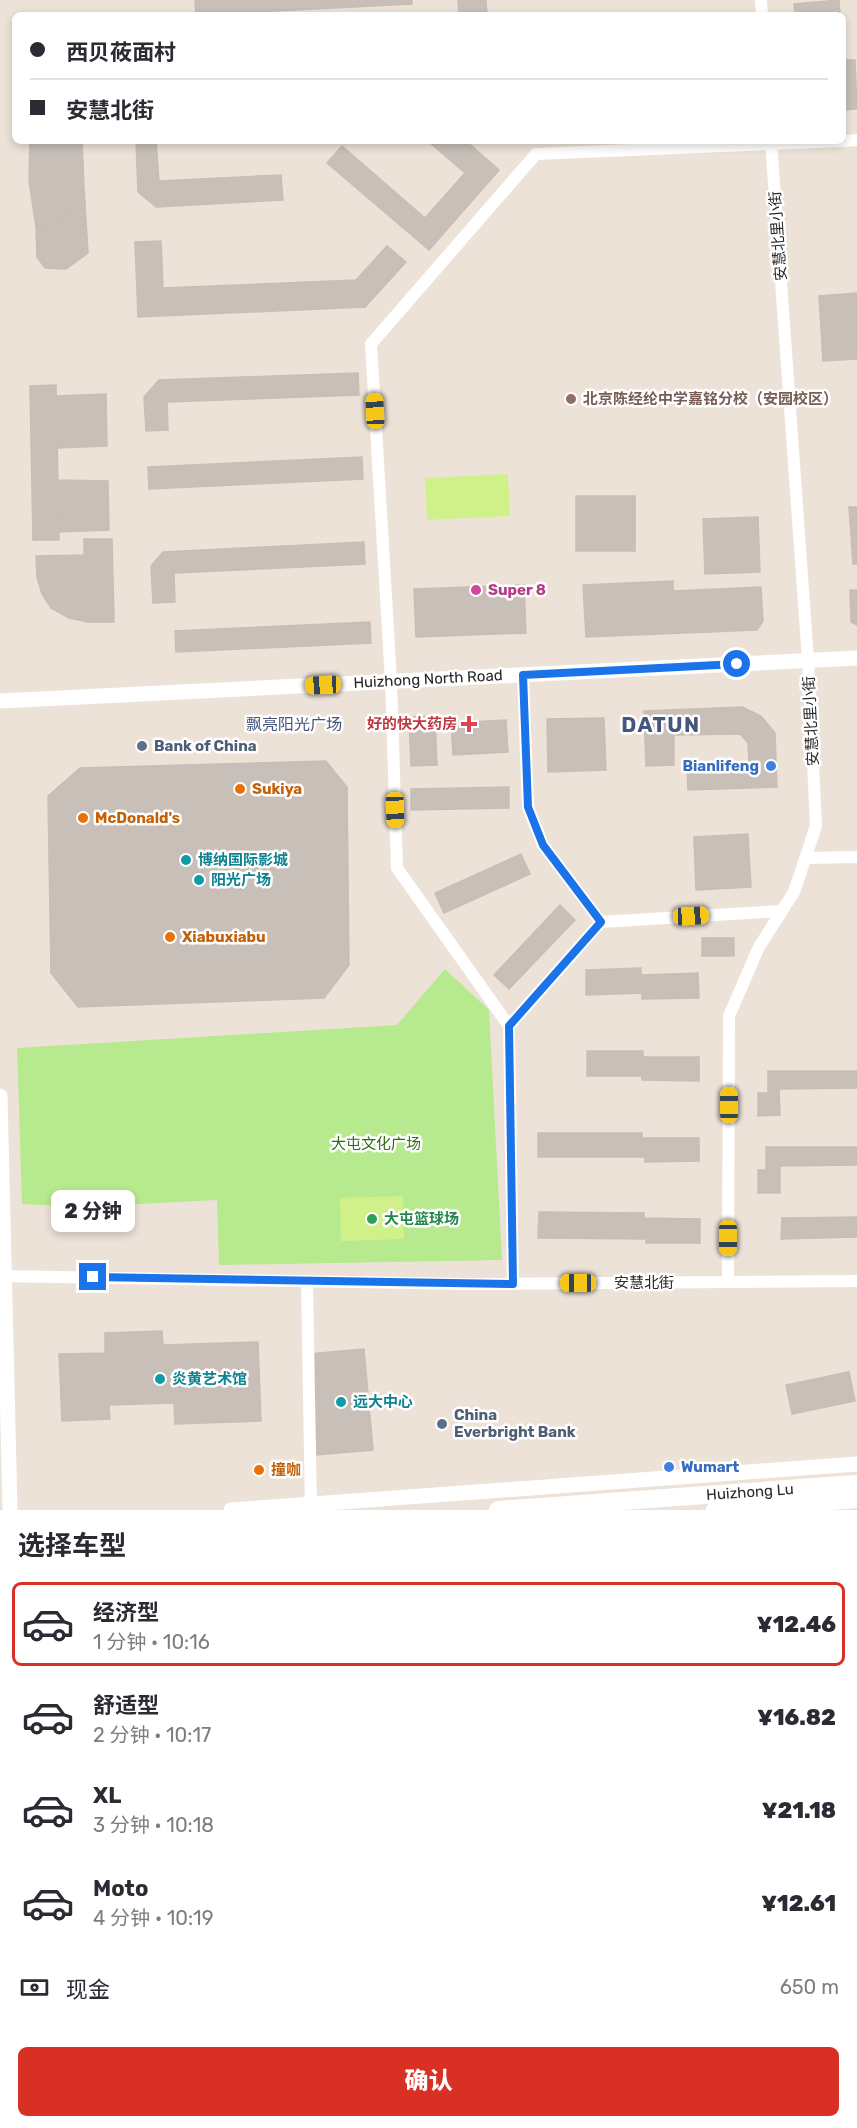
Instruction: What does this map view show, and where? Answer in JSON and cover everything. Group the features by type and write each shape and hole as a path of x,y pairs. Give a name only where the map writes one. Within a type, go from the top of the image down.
{"main road":[{"name":"Huizhong Lu","path":"498,1510 857,1484"},
{"name":"Huizhong Lu","path":"715,1510 857,1499"}],"street":[{"path":"513,1284 509,1026 397,868 392,681 371,344 536,154 750,144"},
{"name":"安慧北里小街","path":"728,1282 729,1016 759,947 794,892 816,826 808,660 771,144"},
{"name":"Huizhong North Road","path":"0,701 857,658"},
{"path":"523,675 528,807 543,845 601,922"},
{"path":"805,858 857,857"},
{"path":"509,1026 601,922 782,911"},
{"path":"0,1096 2,1276 10,1510"},
{"name":"安慧北街","path":"2,1276 513,1284 857,1281"},
{"path":"307,1281 311,1507"},
{"path":"231,1510 311,1507 857,1464"}],"green space":[{"path":"508,474 510,516 427,520 425,478"},
{"name":"大屯文化广场","path":"445,969 489,1010 502,1260 219,1265 217,1200 83,1207 22,1204 17,1048 397,1025"},
{"name":"大屯篮球场","path":"403,1196 404,1239 341,1241 340,1198"}],"building":[{"path":"195,0 412,0 412,4 255,12 196,12"},
{"path":"458,0 486,0 487,12 459,12"},
{"path":"839,0 840,12 795,12 794,4"},
{"path":"846,60 855,60 857,109 846,110"},
{"path":"30,144 82,144 84,187 72,207 44,231 36,227 29,181"},
{"path":"136,144 156,144 159,181 281,175 283,200 156,207 138,192"},
{"path":"431,144 469,144 499,170 429,250 327,163 342,146 425,218 465,173"},
{"path":"84,187 88,253 66,269 45,268 37,257 36,227 44,231 56,223 72,207"},
{"path":"161,241 163,288 356,280 387,246 406,262 365,307 138,317 135,242"},
{"path":"857,293 857,359 823,361 819,296"},
{"path":"358,373 359,395 167,402 168,430 146,431 144,397 159,380"},
{"path":"56,385 59,540 33,540 30,386"},
{"path":"106,394 107,446 57,448 57,396"},
{"path":"362,457 363,479 149,489 148,467"},
{"path":"58,480 108,481 109,530 59,532"},
{"path":"576,496 635,496 635,551 576,551"},
{"path":"849,507 857,507 857,564 853,564"},
{"path":"758,517 760,572 705,574 703,519"},
{"path":"84,539 112,539 114,622 88,622 69,618 51,608 42,594 37,577 36,556 84,555"},
{"path":"364,542 365,564 174,573 175,602 153,603 151,566 163,552"},
{"path":"673,581 673,591 761,587 763,621 757,630 586,637 583,585"},
{"path":"524,585 526,633 416,637 414,589"},
{"path":"850,590 857,590 857,625 851,622"},
{"path":"370,622 371,643 176,652 175,631"},
{"path":"742,707 761,716 775,733 777,787 688,790 687,766 749,763 748,743 740,734 674,735 674,765 646,766 644,711"},
{"path":"435,716 437,765 411,766 409,717"},
{"path":"604,718 606,770 548,772 547,719"},
{"path":"506,720 508,752 453,755 451,723"},
{"name":"阳光广场","path":"326,761 347,787 349,965 324,998 78,1007 51,973 48,796 80,768"},
{"path":"509,787 509,808 411,810 411,789"},
{"path":"748,834 751,887 696,890 694,837"},
{"path":"521,854 530,874 444,913 435,893"},
{"path":"560,905 575,920 509,989 494,975"},
{"path":"702,938 734,938 734,956 702,956"},
{"path":"641,968 641,975 698,973 699,998 642,999 642,993 586,995 586,970"},
{"path":"587,1051 643,1051 643,1057 699,1057 699,1081 642,1080 642,1076 587,1076"},
{"path":"768,1071 857,1071 857,1088 779,1089 780,1115 758,1116 758,1093 768,1093"},
{"path":"538,1133 642,1133 642,1138 699,1138 699,1161 645,1162 645,1157 538,1157"},
{"path":"766,1147 857,1147 857,1165 780,1166 780,1193 758,1193 758,1170 766,1170"},
{"path":"539,1212 644,1213 644,1218 700,1219 700,1243 646,1243 646,1239 538,1238"},
{"path":"857,1217 857,1237 781,1239 782,1218"},
{"name":"炎黄艺术馆","path":"162,1331 163,1345 258,1342 261,1421 175,1424 174,1403 109,1405 110,1419 62,1421 59,1354 105,1353 105,1333"},
{"name":"远大中心","path":"364,1349 373,1450 317,1455 308,1354"},
{"path":"849,1372 855,1401 792,1414 786,1385"}],"place":[{"name":"北京陈经纶中学嘉铭分校（安园校区）","path":"571,399"},
{"name":"Super 8","path":"476,590"},
{"name":"好的快大药房","path":"469,724"},
{"name":"Bank of China","path":"142,746"},
{"name":"Bianlifeng","path":"771,766"},
{"name":"Sukiya","path":"240,789"},
{"name":"McDonald's","path":"83,818"},
{"name":"博纳国际影城","path":"186,860"},
{"name":"阳光广场","path":"199,880"},
{"name":"Xiabuxiabu","path":"170,937"},
{"name":"大屯篮球场","path":"372,1219"},
{"name":"炎黄艺术馆","path":"160,1379"},
{"name":"远大中心","path":"341,1402"},
{"name":"China Everbright Bank","path":"442,1424"},
{"name":"Wumart","path":"669,1467"},
{"name":"撞咖","path":"259,1470"}],"district":[{"name":"飘亮阳光广场","path":"294,724"},
{"name":"DATUN","path":"661,724"}],"route":[{"path":"93,1277 513,1284 509,1026 601,922 543,845 528,807 523,675 737,664"}]}
